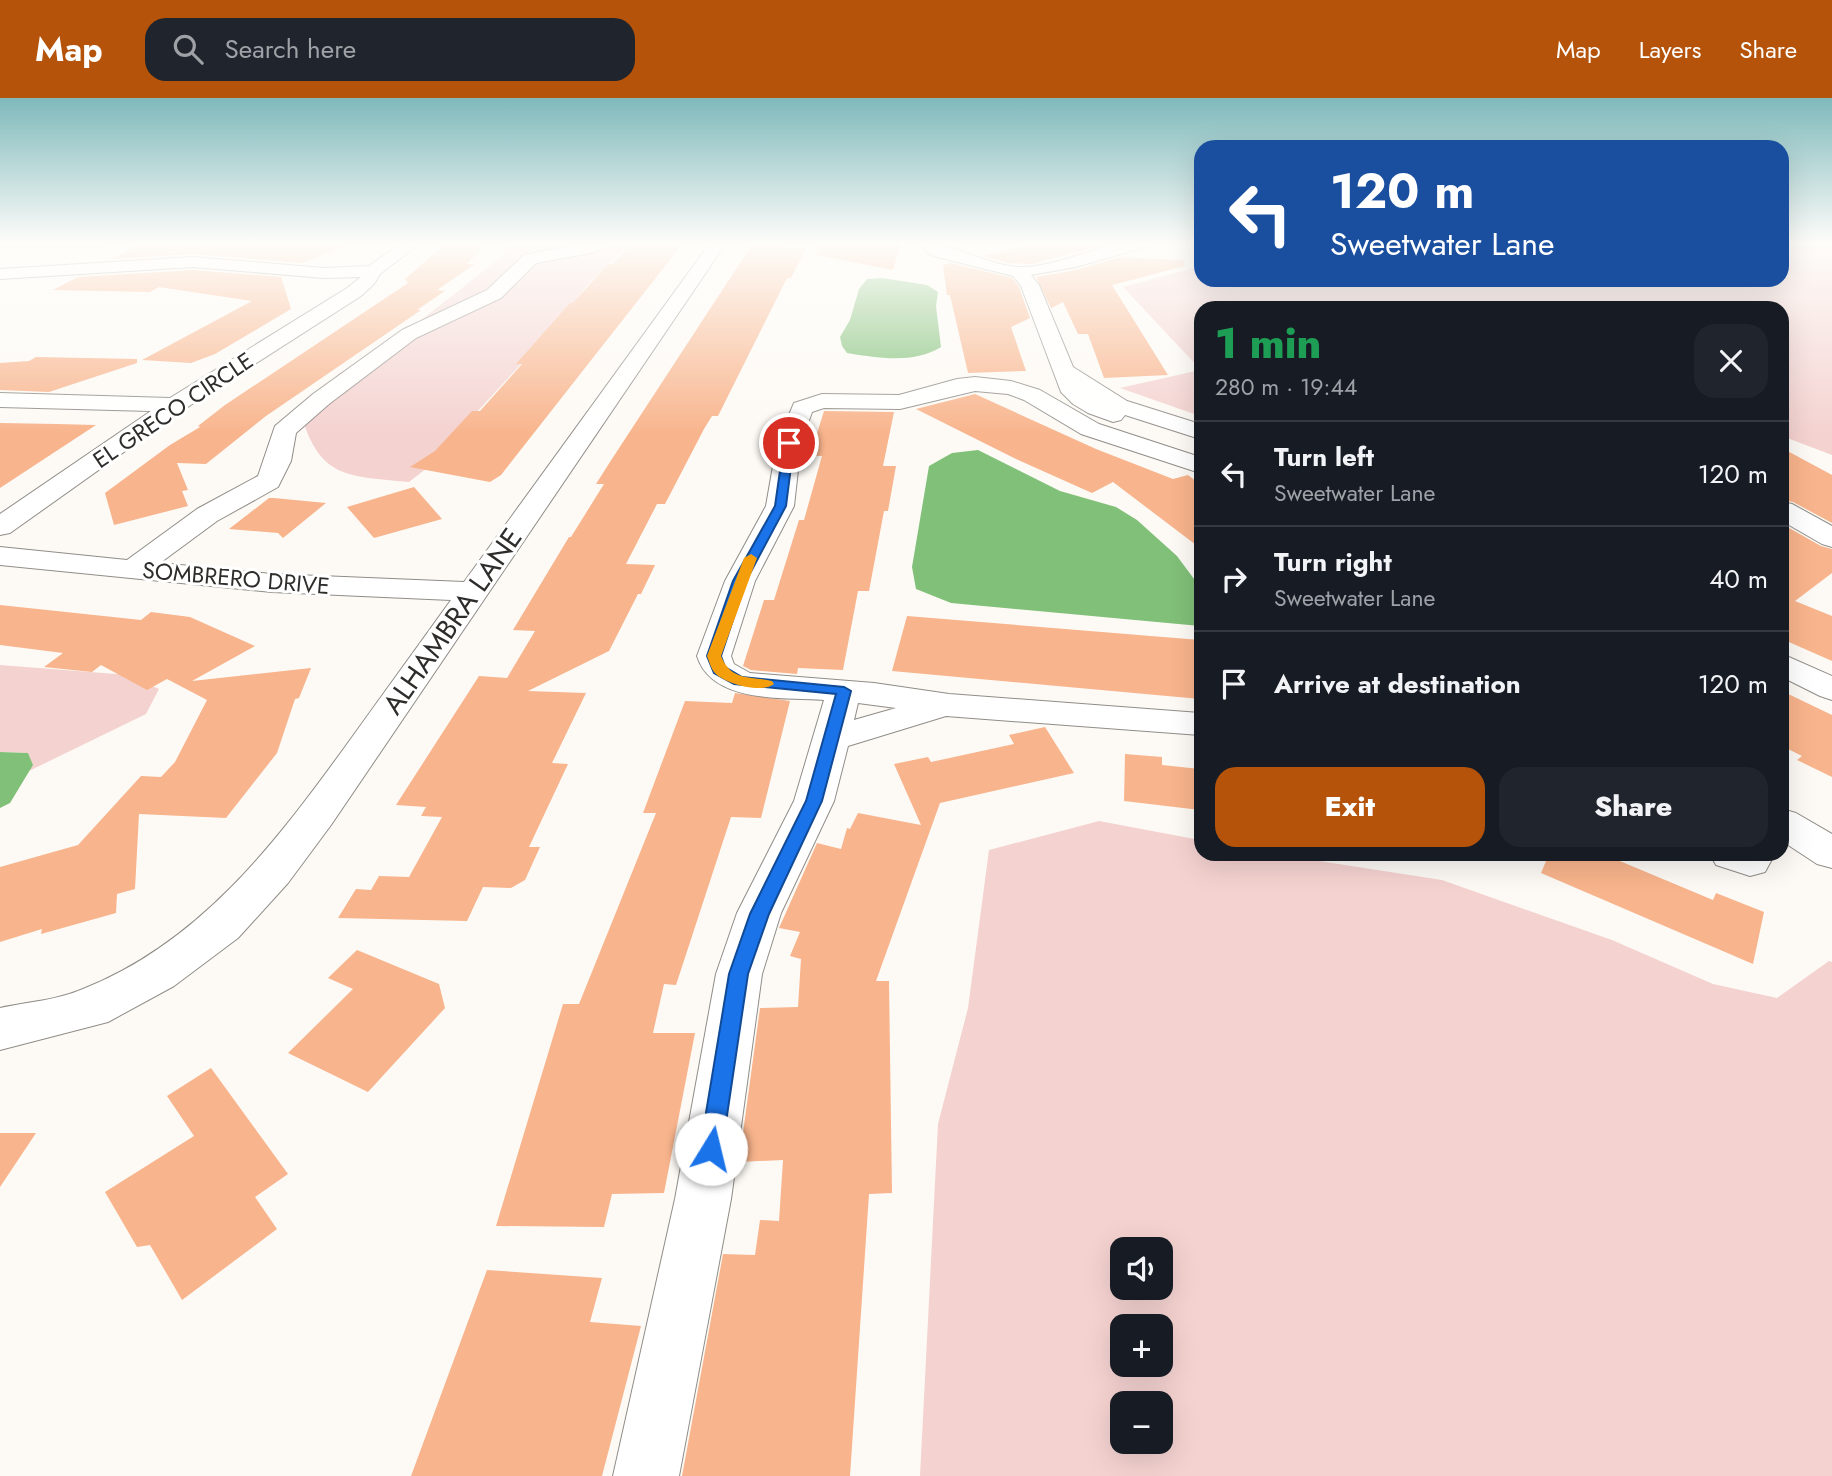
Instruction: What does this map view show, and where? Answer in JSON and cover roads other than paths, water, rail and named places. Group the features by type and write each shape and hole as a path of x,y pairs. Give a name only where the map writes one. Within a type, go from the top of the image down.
{"street":[{"name":"EL GRECO CIRCLE","path":"0,527 175,405 331,307"},
{"path":"132,570 207,515 269,481 278,461 284,431 321,399 408,334 465,307"},
{"name":"ALHAMBRA LANE","path":"0,1029 91,1008 158,973 222,926 273,872 673,307"},
{"path":"1039,307 1064,371 1132,423 1194,441"},
{"path":"1194,463 1123,442 1072,420 1026,392 975,384 948,388 900,402 822,401 802,408 789,443 780,506 740,581 714,656 719,670 739,681 949,705 1194,724"},
{"path":"0,400 175,405"},
{"path":"1072,420 1112,409 1194,430"},
{"path":"1789,514 1832,538"},
{"name":"SOMBRERO DRIVE","path":"0,556 272,583 472,593"},
{"path":"1789,668 1832,689"},
{"path":"646,1476 703,1199 738,974 760,914 814,801 844,691"},
{"path":"832,738 949,705"},
{"path":"1789,801 1832,827"},
{"path":"1789,827 1832,853"}]}
